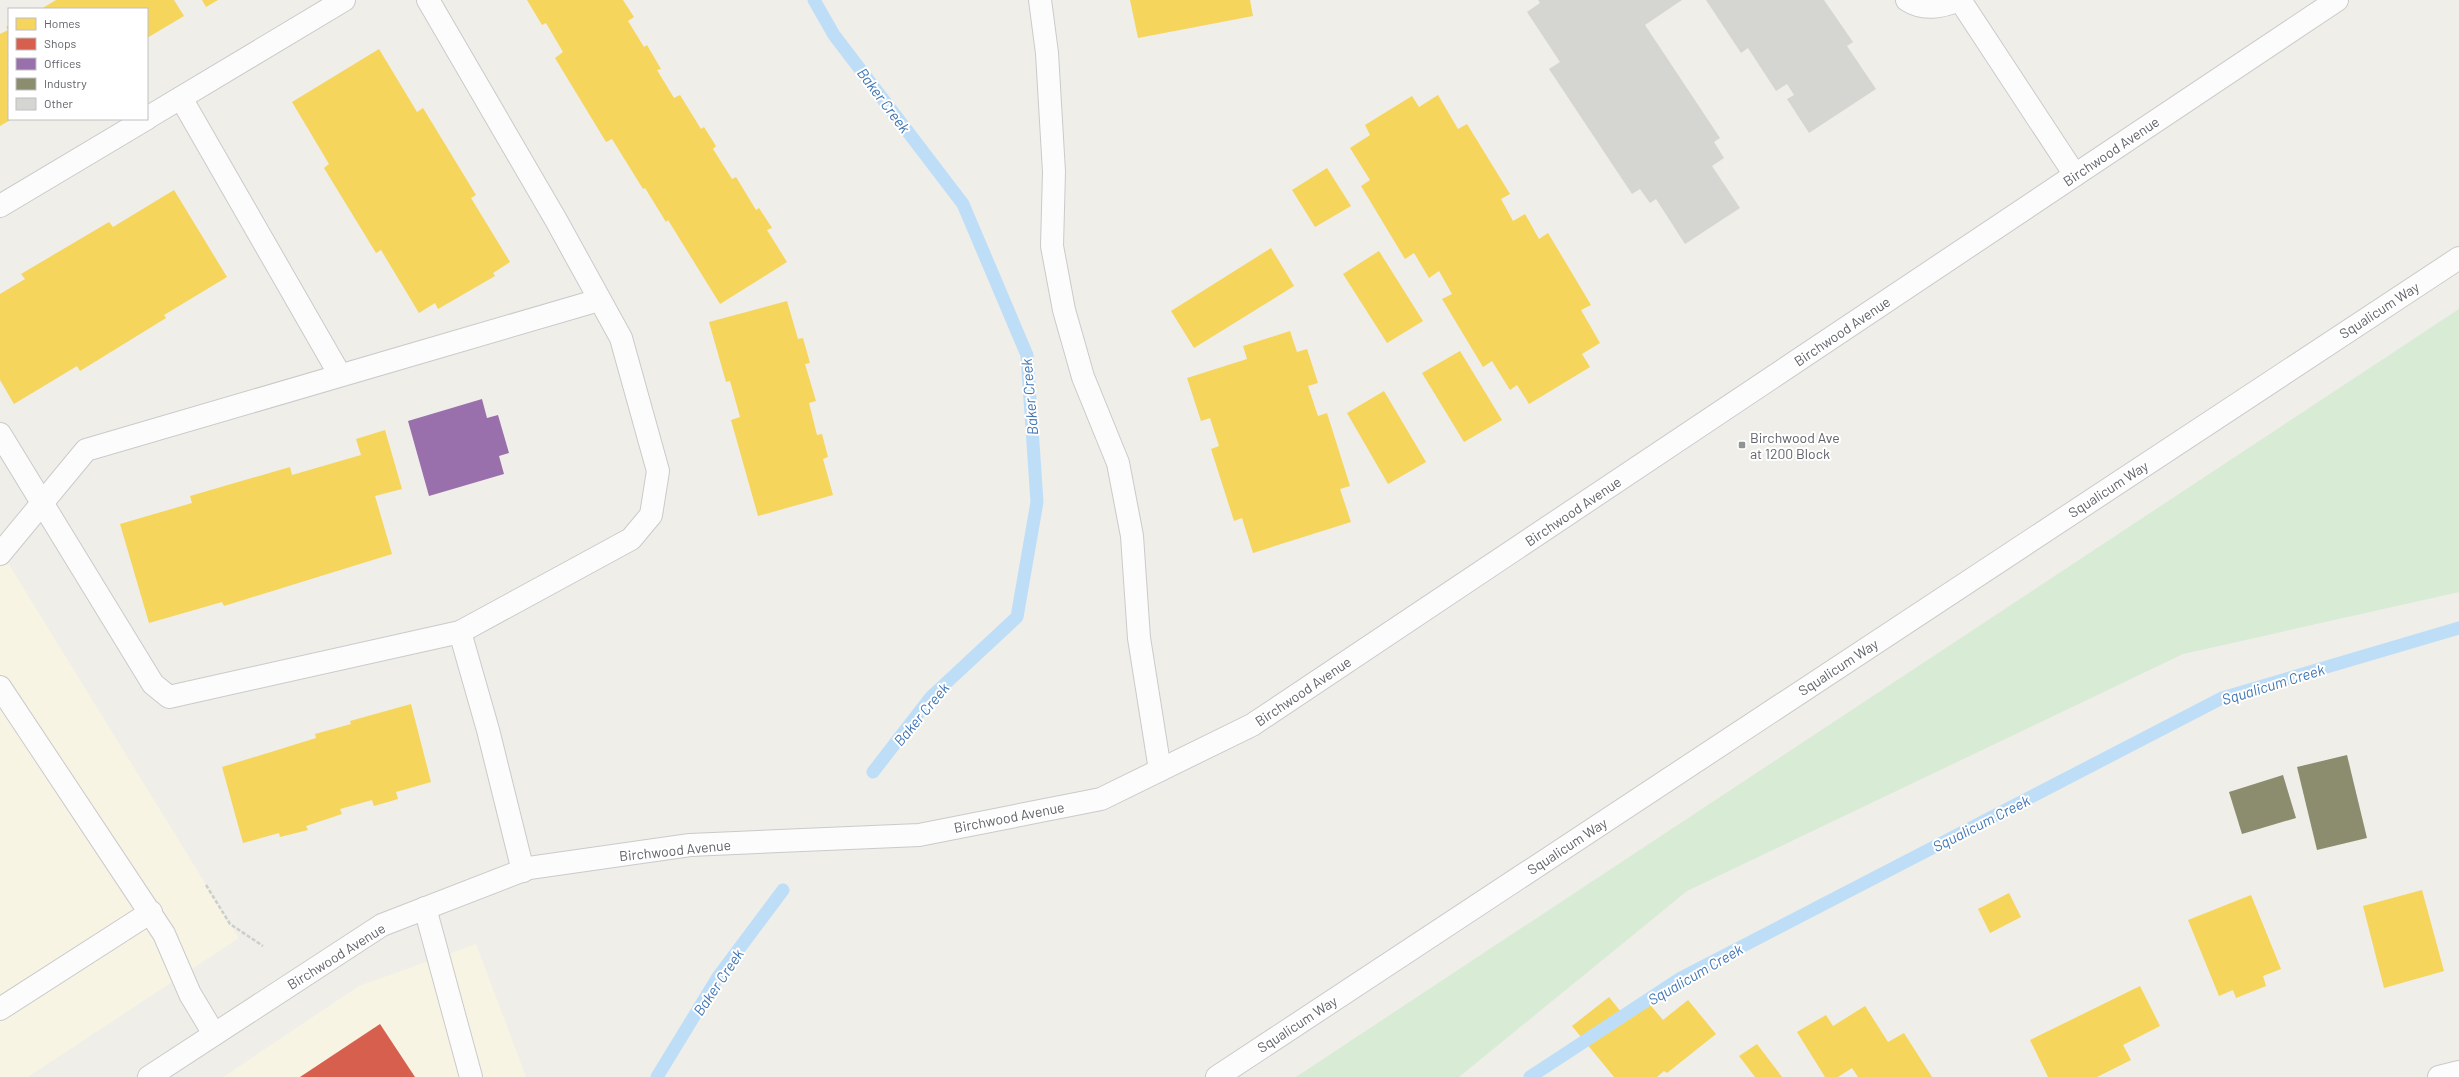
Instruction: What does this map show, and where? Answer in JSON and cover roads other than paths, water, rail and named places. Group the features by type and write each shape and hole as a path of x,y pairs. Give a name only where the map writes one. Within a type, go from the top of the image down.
{"street":[{"path":"148,118 344,0"},
{"path":"0,434 153,684 169,697 460,632 631,539 651,515 658,471 621,338 428,0"},
{"path":"1040,0 1047,53 1054,172 1052,246 1064,310 1083,377 1118,464 1132,536 1139,638 1160,770"},
{"path":"1907,0 1928,7 1944,6 1960,0 2075,175"},
{"name":"Birchwood Avenue","path":"149,1077 382,925 523,871 690,845 919,835 1101,799 1252,725 2337,0"},
{"path":"181,98 340,375"},
{"path":"0,206 145,120"},
{"name":"Squalicum Way","path":"1217,1077 2459,258"},
{"path":"0,554 86,450 599,300"},
{"path":"460,632 488,730 523,871"},
{"path":"0,687 151,912 164,934 190,994 214,1034"},
{"path":"425,908 471,1077"},
{"path":"0,1009 151,912"},
{"path":"2439,1077 2459,1072"}],"waterway":[{"name":"Baker Creek","path":"814,0 834,35 963,204 1027,355 1037,502 1017,617 931,697 873,772"},
{"name":"Squalicum Creek","path":"1530,1077 1681,978 2222,698 2459,628"},
{"name":"Baker Creek","path":"657,1077 718,977 783,890"}],"place":[{"name":"Birchwood Ave at 1200 Block","path":"1742,445"}]}
